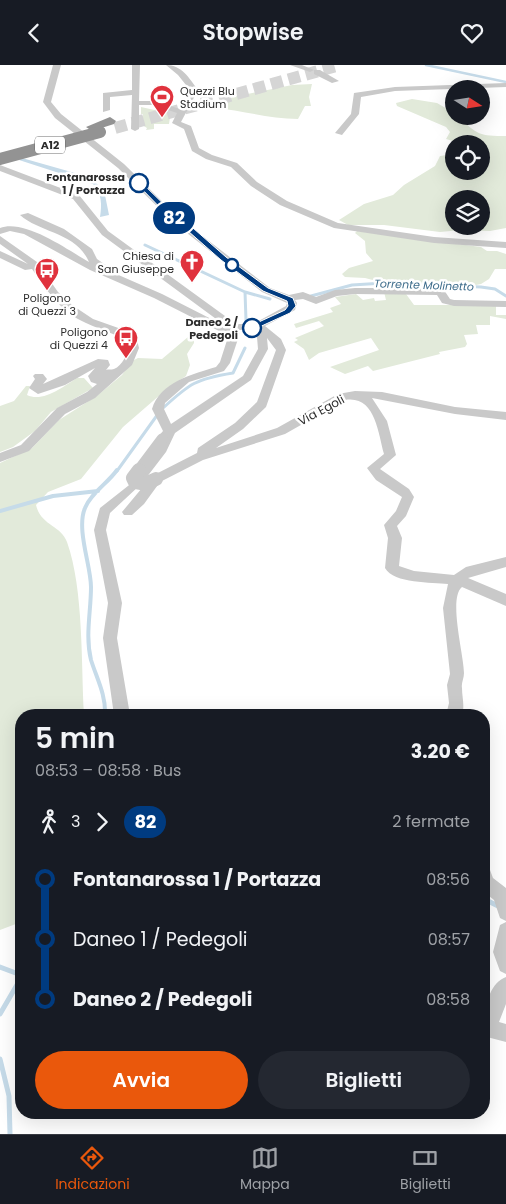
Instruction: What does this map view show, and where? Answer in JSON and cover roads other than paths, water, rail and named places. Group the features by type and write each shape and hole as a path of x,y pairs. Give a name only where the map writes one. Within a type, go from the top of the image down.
{"highway":[{"name":"A12","path":"0,159 96,129 110,119"},
{"name":"A12","path":"0,153 96,129"}],"street":[{"path":"0,231 9,227 27,232 67,255 181,307 219,327 236,330 252,328 275,318 291,308 292,303 289,299 266,290 223,259 191,230 176,220 125,169 78,135 47,104 57,65"},
{"path":"134,129 136,65"},
{"path":"170,65 191,83 194,90 176,123 188,128 197,151 233,165 252,183 277,199 322,222 337,227 434,240 506,245"},
{"path":"294,65 335,81"},
{"path":"339,133 355,114 357,95 395,89 506,85"},
{"path":"110,119 106,95 135,92"},
{"path":"136,103 154,103 181,112"},
{"path":"94,157 117,172 125,169"},
{"path":"0,168 76,197 82,202 90,217 105,233 236,330"},
{"path":"25,215 61,231 89,251 94,261 108,271 108,275"},
{"path":"0,239 34,264 54,294 68,307 89,321 128,337 133,343 134,348 128,363 91,395 61,411 26,448 0,458"},
{"path":"0,254 28,268 37,281 46,281"},
{"path":"289,299 297,295 311,298 328,294 380,290 440,292 446,301 454,303 506,303"},
{"path":"156,479 141,484 135,482 133,478 166,432 247,378 263,349 262,336 252,328"},
{"name":"Via Egoli","path":"199,457 205,448 239,426 265,398 281,350 277,341 264,329 262,336"},
{"path":"121,709 110,638 115,603 100,530 104,511 136,483 170,437 166,432 158,409 163,397 185,380 220,369 236,330"},
{"path":"39,376 40,379 35,388 38,391 61,382 98,362 104,363 104,365 94,377 97,381 121,363 128,363"},
{"name":"Via Egoli","path":"156,479 199,457 281,431 342,397 351,395 369,394 451,410 506,417"},
{"path":"351,395 368,398 373,404 385,433 390,455 373,468 374,472 405,491 408,497 401,513 390,525 395,537 392,568 404,576 457,580 491,592 506,601"},
{"path":"128,512 140,501 156,479"},
{"path":"457,709 458,706 454,686 457,675 451,629 451,600 457,580 472,570 506,563"},
{"path":"490,886 501,895 506,912"},
{"path":"506,931 502,952 506,965"},
{"path":"490,1021 493,1009 506,986"},
{"path":"490,1026 494,1030 506,1033"}],"water":[{"path":"22,158 89,177 104,190 109,215 100,217 101,199 93,184 19,160"}],"waterway":[{"path":"426,65 506,82"},
{"path":"145,245 245,292"},
{"name":"Torrente Molinetto","path":"311,296 352,285 384,283 481,287 495,289 506,296"},
{"name":"Torrente Molinetto","path":"245,292 270,299"},
{"path":"245,292 246,320"},
{"path":"162,409 194,383 210,377 233,373 245,348"},
{"path":"117,471 158,414"},
{"path":"97,491 117,470"},
{"path":"0,511 53,496 97,491"},
{"path":"97,491 85,508 82,526 91,587 88,633 89,651 103,694 105,709"},
{"path":"490,902 506,910"},
{"path":"0,967 15,973"},
{"path":"0,1014 15,988"},
{"path":"0,1059 9,1096 10,1134"}],"tunnel":[{"path":"115,128 340,65"}],"place":[{"name":"Quezzi Blu Stadium","path":"162,118"},
{"name":"Fontanarossa 1 / Portazza","path":"139,183"},
{"name":"Chiesa di San Giuseppe","path":"192,283"},
{"name":"Poligono di Quezzi 3","path":"47,291"},
{"name":"Daneo 2 / Pedegoli","path":"252,328"},
{"name":"Poligono di Quezzi 4","path":"126,359"}]}
